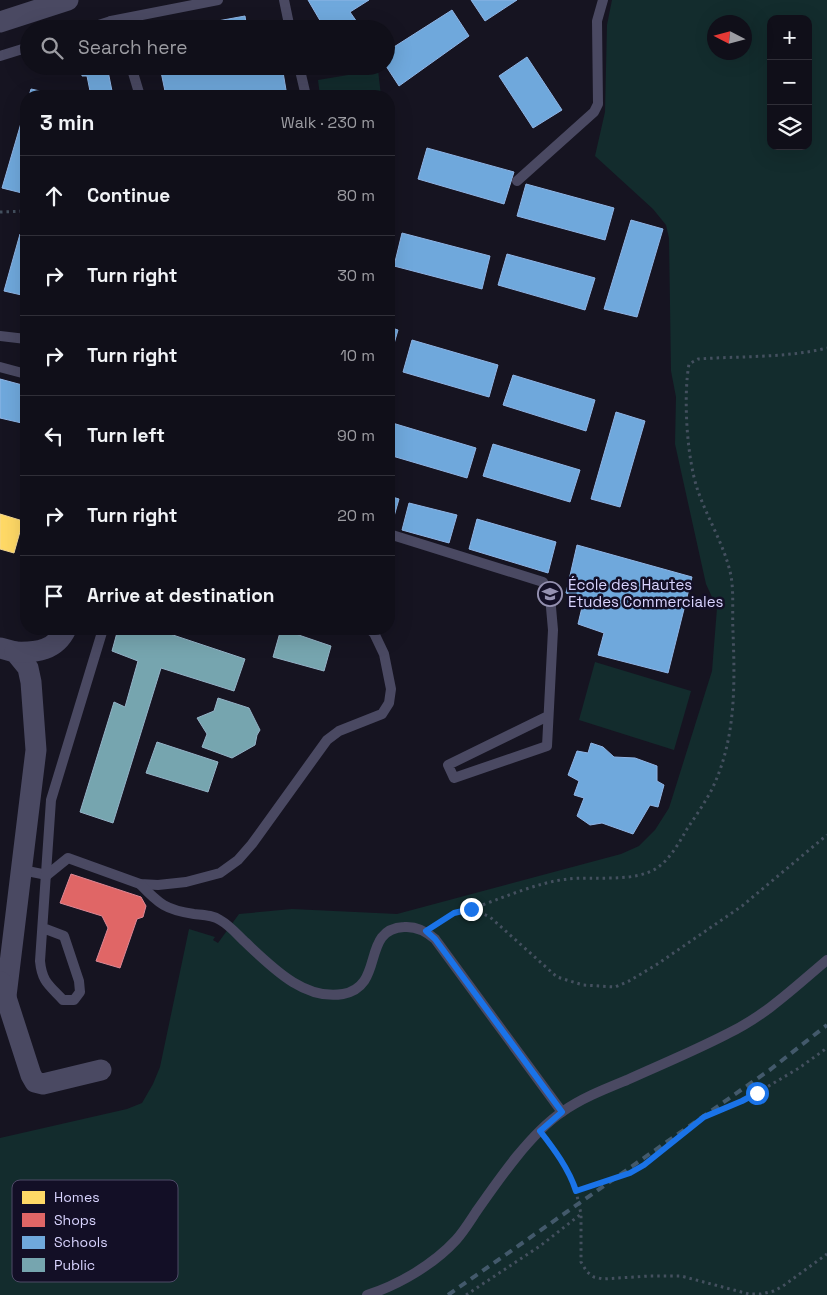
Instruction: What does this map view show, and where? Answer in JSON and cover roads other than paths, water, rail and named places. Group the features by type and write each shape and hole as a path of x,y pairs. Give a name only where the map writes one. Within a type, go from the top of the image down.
{"street":[{"path":"0,22 68,0"},
{"path":"8,650 34,653 46,650 57,642 62,635"},
{"path":"8,650 28,668 31,682 36,750 22,870 3,988 31,1076 35,1082 43,1084 101,1070"}],"lane":[{"path":"134,20 218,0"},
{"path":"284,0 288,20"},
{"path":"517,181 594,112 598,104 597,21 603,0"},
{"path":"0,56 20,50"},
{"path":"134,75 138,90"},
{"path":"301,75 305,90"},
{"path":"0,336 20,338"},
{"path":"0,367 20,372"},
{"path":"395,536 542,582 550,596 553,630 547,746 454,778 448,765 548,716"},
{"path":"43,928 64,936 79,980 80,992 74,1000 63,1000 43,979 40,961 51,800 101,635"},
{"path":"47,875 68,858 140,884 158,885 186,882 220,873 238,860 252,844 327,740 339,731 382,714 389,703 391,689 384,654 375,635"},
{"path":"22,870 47,875"},
{"path":"140,884 156,901 172,910 219,918 262,958 289,979 319,994 345,994 364,982 369,975 377,944 381,936 388,931 396,928 413,927 426,931 435,939 562,1112"},
{"path":"367,1295 411,1275 457,1239 498,1182 540,1131 562,1112 603,1089 714,1041 744,1025 784,997 827,960"}],"railway":[{"path":"448,1295 771,1069 827,1025"}],"place":[{"name":"École des Hautes Etudes Commerciales","path":"550,594"}]}
